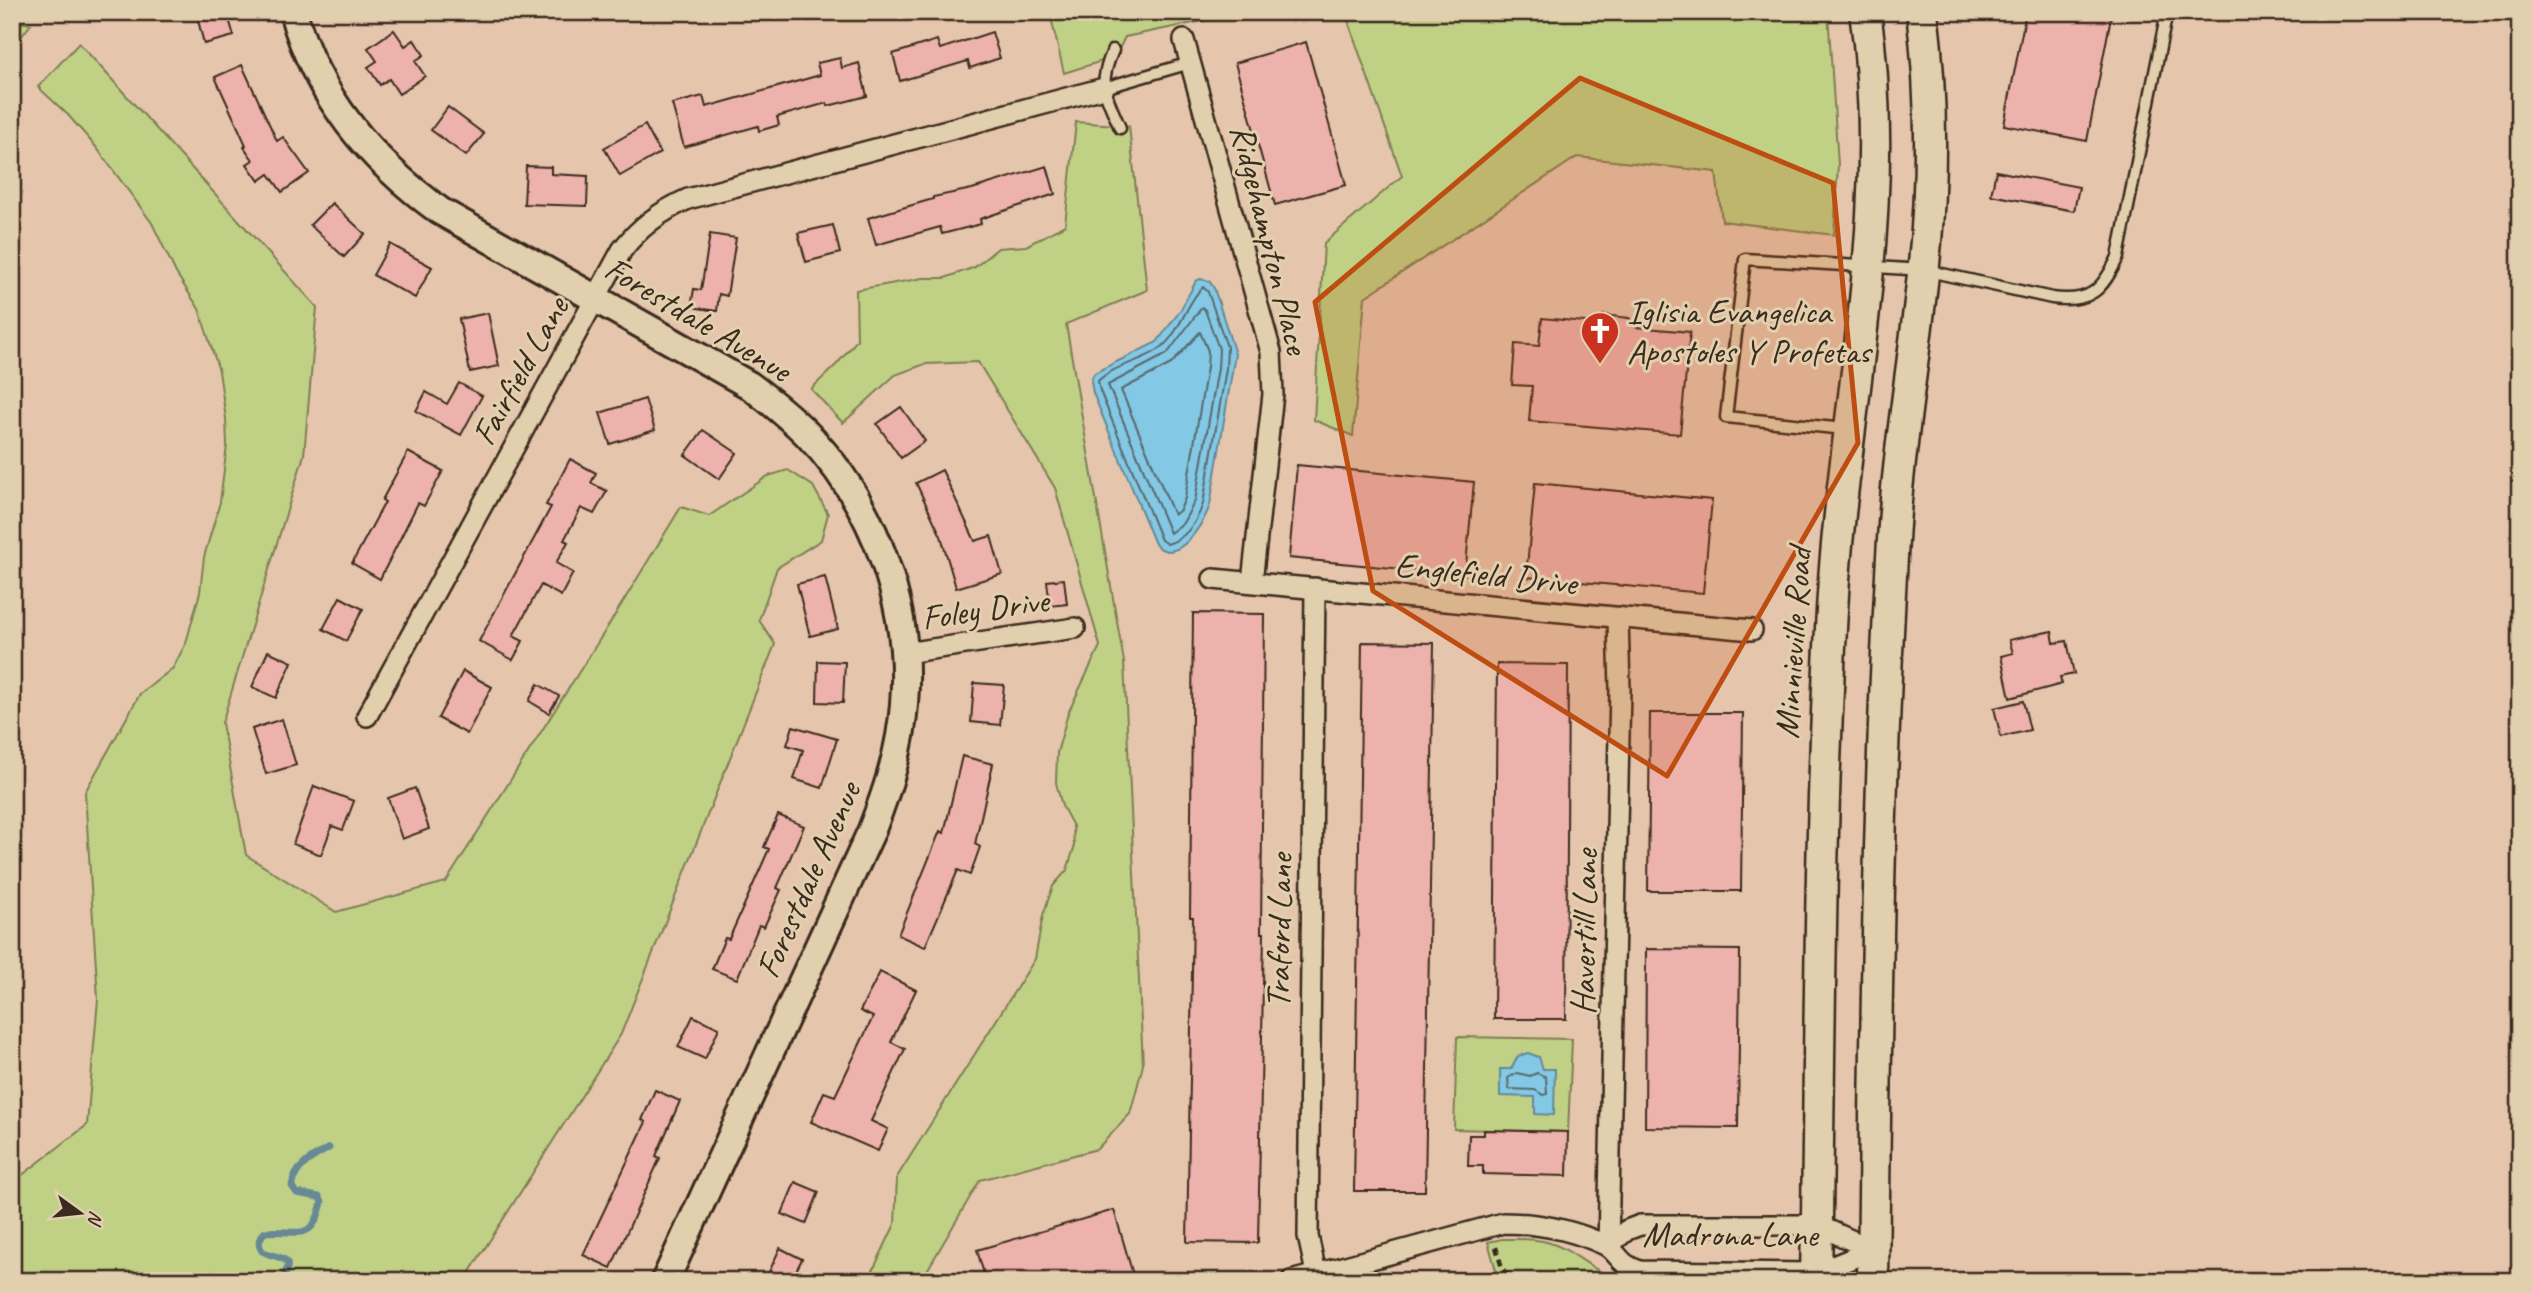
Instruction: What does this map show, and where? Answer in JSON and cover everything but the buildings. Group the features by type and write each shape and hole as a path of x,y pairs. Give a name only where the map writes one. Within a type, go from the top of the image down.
{"main road":[{"name":"Minnieville Road","path":"1816,1277 1822,799 1832,610 1848,430 1868,268 1874,169 1870,46 1864,12"},
{"path":"1873,1281 1881,781 1891,573 1924,270 1928,195 1928,99 1922,12"}],"street":[{"name":"Forestdale Avenue","path":"293,12 313,66 335,105 373,155 405,185 440,211 749,385 808,434 835,467 858,503 877,542 892,583 905,653 904,704 888,788 871,832 666,1281"},
{"name":"Ridgehampton Place","path":"1184,40 1270,352 1273,394 1252,582"},
{"name":"Fairfield Lane","path":"368,716 622,250 647,223 669,208 688,200 1104,88"},
{"name":"Englefield Drive","path":"1213,579 1752,630"},
{"name":"Traford Lane","path":"1315,588 1308,1236 1316,1273"},
{"name":"Havertill Lane","path":"1608,1246 1620,689 1618,619"},
{"name":"Foley Drive","path":"905,653 1075,628"},
{"name":"Madrona Lane","path":"1291,1281 1503,1223 1551,1227 1608,1246 1626,1266 1640,1270 1816,1277 1873,1250"},
{"name":"Madrona Lane","path":"1608,1246 1627,1230 1640,1225 1817,1224 1873,1250"}],"lane":[{"path":"1848,430 1726,417 1745,259 1924,270 2052,298 2071,300 2087,296 2100,288 2118,257 2167,12"},
{"path":"1113,50 1104,75 1104,88 1120,128"},
{"path":"1104,88 1190,63"}],"path":[{"path":"1496,1247 1502,1268 1513,1281"}],"highlighted area":[{"path":"1580,78 1833,183 1858,443 1667,776 1373,591 1315,302"}],"green space":[{"path":"1047,12 1247,12 1125,37 1115,57 1064,73 1052,22"},
{"path":"1345,12 1828,12 1838,165 1834,235 1722,221 1716,172 1577,157 1365,297 1353,436 1314,420 1324,243 1402,176"},
{"path":"12,21 31,24 12,49"},
{"path":"79,43 317,307 304,455 222,723 246,855 336,912 446,882 681,507 709,516 768,476 788,470 813,486 828,514 821,540 777,568 759,620 775,644 621,1034 464,1281 12,1281 12,1183 87,1125 98,999 85,792 140,694 173,668 186,643 200,592 204,557 220,502 227,445 219,371 199,309 176,273 152,223 96,147 68,115 38,87"},
{"path":"1076,122 1129,126 1147,290 1066,324 1124,662 1143,1065 1130,1114 1097,1149 980,1180 921,1281 868,1281 895,1224 897,1177 1035,959 1043,915 1053,886 1067,870 1074,848 1073,826 1062,806 1056,783 1057,753 1068,713 1100,646 1055,488 978,362 925,364 895,375 843,423 811,389 857,340 856,290 923,278 945,278 975,267 998,248 1026,246 1065,225"},
{"path":"1457,1037 1572,1039 1568,1132 1454,1129"},
{"path":"1502,1239 1536,1240 1556,1245 1620,1281 1499,1281 1488,1242"}],"water":[{"path":"1196,281 1209,281 1214,288 1235,354 1210,505 1196,532 1188,540 1172,551 1163,550 1155,544 1093,393 1091,381 1096,372 1157,342 1180,311"},
{"path":"1528,1053 1539,1057 1543,1069 1555,1069 1554,1115 1535,1114 1535,1097 1500,1096 1500,1069 1511,1069 1518,1056"}],"waterway":[{"path":"281,1281 287,1262 262,1251 260,1239 265,1232 302,1232 313,1225 322,1202 319,1197 297,1193 292,1186 301,1168 329,1148"}],"place":[{"name":"Iglisia Evangelica Apostoles Y Profetas","path":"1600,365"}]}
